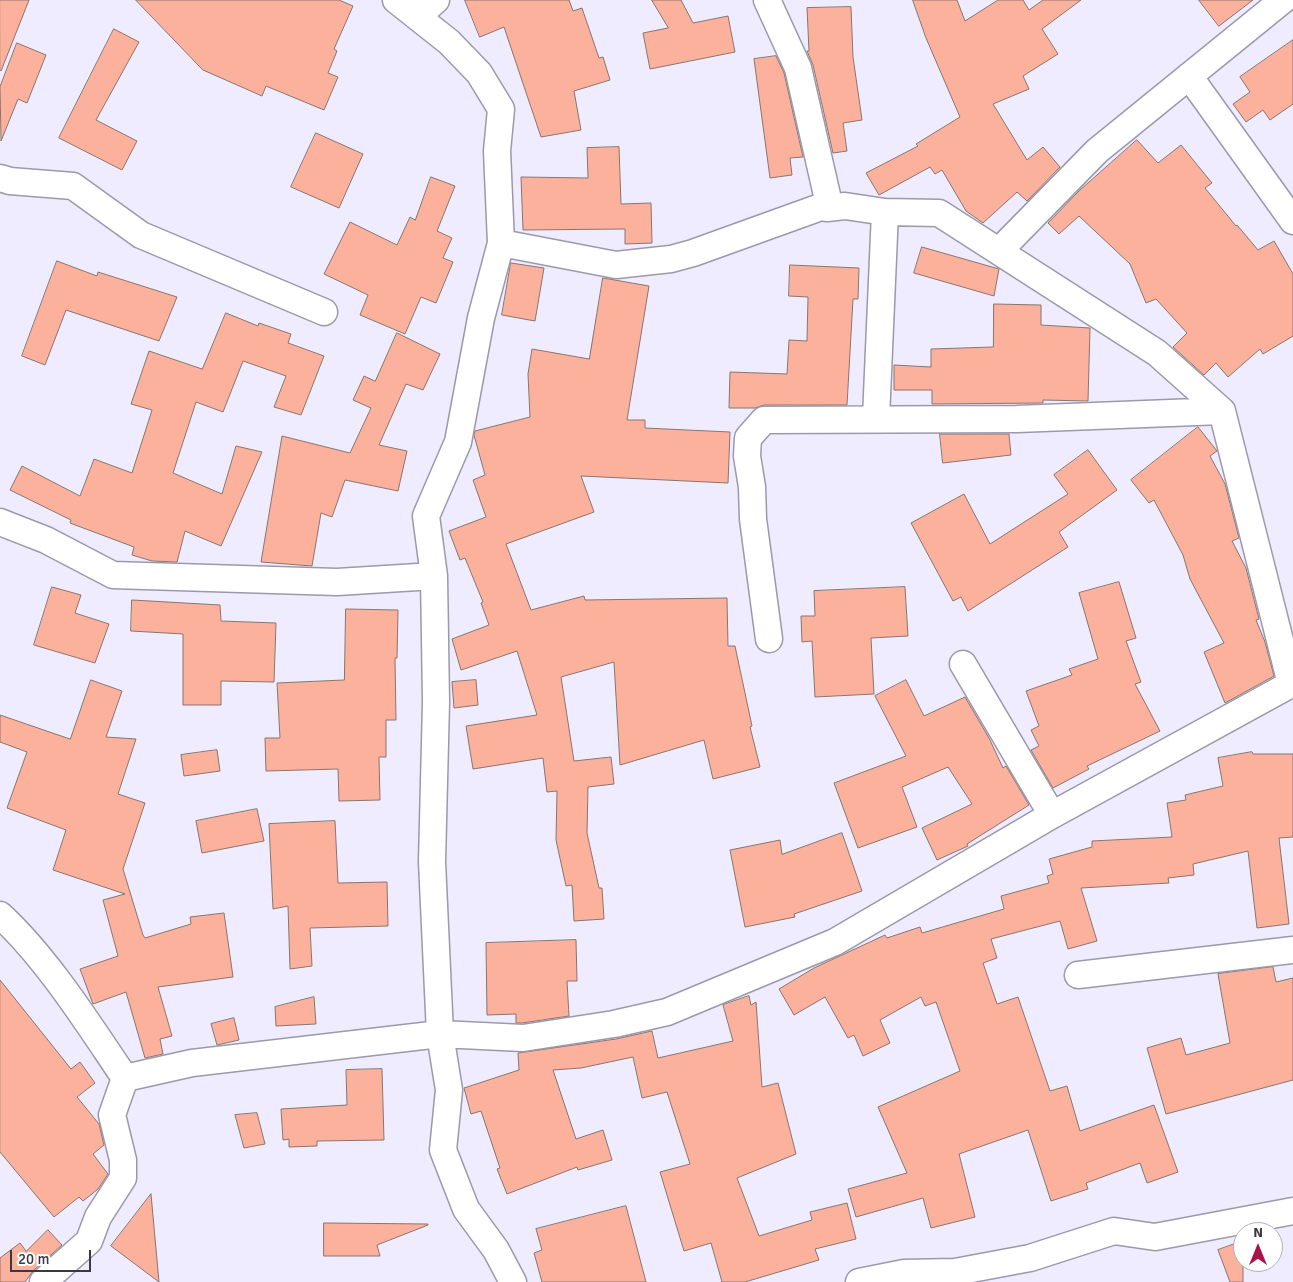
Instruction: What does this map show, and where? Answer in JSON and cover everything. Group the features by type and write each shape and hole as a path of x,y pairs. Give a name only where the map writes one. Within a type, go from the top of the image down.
{"street":[{"path":"396,0 427,8 449,42 479,73 500,109 497,151 500,243 481,318 458,442 426,516 434,576 436,702 432,862 440,1034 449,1090 443,1150 466,1209 496,1250 513,1282"},
{"path":"125,1078 192,1063 440,1034 523,1038 614,1024 667,1012 835,942 1052,815 1292,684 1222,411 1157,353 939,213 886,212 845,206 827,208 829,204 798,68 767,0"},
{"path":"999,251 1097,150 1283,0"},
{"path":"1189,76 1293,221"},
{"path":"0,178 10,181 73,186 141,236 324,312"},
{"path":"500,243 616,265 646,263 694,253 829,204"},
{"path":"876,418 886,212"},
{"path":"769,640 753,519 752,487 747,456 748,438 764,420 876,418 1017,419 1222,411"},
{"path":"0,522 46,540 113,575 336,582 434,576"},
{"path":"963,664 1052,815"},
{"path":"0,914 13,926 72,1000 125,1078"},
{"path":"1078,975 1293,950"},
{"path":"43,1282 88,1240 98,1216 123,1178 123,1160 112,1115 125,1078"},
{"path":"859,1282 904,1273 956,1272 1030,1258 1114,1231 1155,1237 1293,1211"}],"building":[{"path":"0,0 29,0 1,71 0,70"},
{"path":"136,0 339,0 353,6 334,49 337,51 328,73 338,77 324,110 266,86 262,96 203,70"},
{"path":"465,0 569,0 573,11 582,8 599,58 603,57 610,80 574,91 581,130 541,137 504,27 480,37"},
{"path":"652,0 681,0 693,23 728,16 735,52 650,69 643,33 668,28"},
{"path":"913,0 957,0 965,21 998,0 1023,0 1029,10 1043,0 1081,0 1042,29 1058,54 1023,76 1029,89 993,104 1027,160 1043,147 1060,167 1027,201 1017,192 983,223 966,211 942,170 935,174 930,167 879,195 866,173 918,146 916,144 960,117 926,38"},
{"path":"1199,0 1253,0 1219,26"},
{"path":"851,7 853,57 862,120 843,123 847,151 833,153 813,65 807,51 809,51 807,8"},
{"path":"114,29 139,42 96,120 137,141 122,170 59,138"},
{"path":"1293,40 1293,104 1270,120 1263,110 1246,122 1233,104 1250,92 1240,77"},
{"path":"17,43 46,55 27,103 18,99 1,141 0,87"},
{"path":"776,56 784,73 803,157 790,158 792,175 770,178 754,59"},
{"path":"316,133 363,154 339,208 291,187"},
{"path":"1137,140 1158,163 1181,145 1212,183 1205,188 1236,226 1258,250 1274,241 1293,274 1293,336 1263,354 1260,349 1228,377 1216,363 1204,375 1173,347 1187,333 1156,299 1146,303 1130,264 1079,216 1059,234 1048,223 1079,191"},
{"path":"619,147 621,204 651,203 652,243 625,244 625,229 523,230 521,177 588,178 587,148"},
{"path":"431,177 455,186 437,231 452,238 443,258 453,262 436,303 421,297 405,334 360,315 368,295 324,274 350,222 397,245 410,217 415,220"},
{"path":"922,247 999,269 994,296 914,273"},
{"path":"57,261 97,276 98,272 177,297 159,341 66,310 45,365 22,356"},
{"path":"511,263 544,268 535,321 502,315"},
{"path":"790,265 859,268 858,299 853,299 847,405 764,405 755,408 729,408 730,372 787,374 789,340 807,341 808,297 789,296"},
{"path":"603,278 649,286 627,420 645,420 645,428 730,432 728,483 581,476 594,512 506,544 531,610 584,596 585,600 727,598 728,646 735,646 752,726 750,727 760,767 713,779 704,740 620,765 614,662 561,677 574,761 611,757 614,784 588,787 587,833 599,888 602,888 604,919 574,921 572,885 566,886 556,840 557,791 547,792 543,758 473,769 466,726 537,715 517,651 461,670 452,639 489,625 481,603 483,602 465,558 460,560 449,531 486,517 473,480 485,475 474,435 475,431 530,417 528,374 532,349 589,359"},
{"path":"994,304 1041,305 1041,325 1090,328 1088,401 1043,400 1043,403 932,404 932,390 894,390 894,365 931,367 931,349 993,347"},
{"path":"226,313 258,326 259,323 291,334 288,343 324,356 301,415 274,407 286,376 243,361 223,412 196,402 173,473 222,494 236,446 262,452 221,546 185,531 177,562 152,561 132,555 134,547 70,523 71,520 10,490 22,466 80,496 94,459 132,473 152,410 131,404 149,351 202,369"},
{"path":"397,333 440,354 423,390 406,384 379,445 407,451 398,491 345,480 332,517 321,513 312,566 261,562 282,436 350,453 371,408 353,400 364,376 375,381"},
{"path":"1198,427 1217,451 1210,456 1225,484 1239,538 1232,541 1246,568 1259,619 1256,620 1265,642 1274,676 1225,703 1204,652 1224,643 1190,579 1183,555 1154,500 1149,503 1131,480"},
{"path":"940,434 1009,434 1011,455 943,463"},
{"path":"1088,450 1117,490 1059,532 1068,547 968,611 961,597 953,601 911,523 964,494 990,544 1068,494 1054,475"},
{"path":"1119,582 1136,638 1126,641 1141,682 1135,684 1160,731 1087,766 1089,769 1053,788 1031,750 1039,746 1031,730 1039,726 1026,691 1072,675 1069,669 1098,659 1079,593"},
{"path":"52,587 81,595 75,613 109,624 95,663 34,645"},
{"path":"905,587 908,636 871,638 874,694 815,697 812,641 802,642 801,616 815,616 814,591"},
{"path":"132,600 220,605 221,621 276,623 274,682 221,681 221,705 183,705 183,634 131,631"},
{"path":"346,609 398,610 397,658 395,658 396,720 386,720 386,757 379,757 380,800 339,801 338,769 266,771 265,738 280,738 277,683 344,680"},
{"path":"91,680 122,691 106,737 136,739 118,794 145,803 123,869 143,935 145,938 191,924 190,917 224,913 233,977 158,987 172,1036 160,1039 163,1054 145,1058 126,992 93,1004 80,969 118,956 103,900 125,894 53,870 66,830 7,808 27,752 0,742 0,715 70,739"},
{"path":"476,680 478,705 454,708 452,682"},
{"path":"906,680 924,716 965,697 989,738 1003,768 1006,766 1029,805 967,844 968,846 937,860 922,828 972,804 948,767 902,787 917,827 858,848 834,783 906,756 875,696"},
{"path":"217,750 220,771 184,776 181,755"},
{"path":"1252,752 1253,754 1293,754 1293,837 1279,838 1289,924 1257,928 1248,851 1193,864 1194,875 1168,878 1169,883 1081,888 1097,941 1068,949 1060,921 991,939 997,958 983,963 997,1004 1018,997 1050,1091 1067,1086 1080,1131 1154,1105 1178,1172 1147,1183 1140,1163 1086,1183 1088,1189 1051,1201 1028,1130 959,1154 975,1217 931,1228 923,1198 856,1217 848,1189 907,1173 878,1107 960,1071 936,1002 925,1006 921,997 880,1020 890,1043 863,1056 854,1035 848,1038 825,997 794,1015 779,989 814,968 885,935 887,938 920,927 922,933 1004,909 1001,896 1049,883 1047,876 1053,874 1049,859 1092,847 1092,841 1172,837 1167,803 1186,800 1185,795 1223,786 1218,758"},
{"path":"257,809 264,841 202,853 196,821"},
{"path":"335,821 338,883 387,882 388,926 310,928 312,966 290,969 288,906 273,909 269,824"},
{"path":"842,833 862,891 794,914 795,917 745,927 730,850 780,840 782,854"},
{"path":"576,940 577,981 567,981 569,1016 516,1023 516,1014 487,1015 486,943"},
{"path":"1273,967 1276,982 1293,978 1293,1080 1166,1114 1147,1048 1181,1038 1186,1055 1230,1043 1218,974"},
{"path":"0,980 71,1069 80,1062 95,1083 77,1097 99,1124 104,1145 93,1154 108,1174 98,1189 83,1201 79,1197 54,1217 0,1152"},
{"path":"749,996 751,1005 756,1002 762,1087 778,1083 796,1154 737,1178 759,1236 812,1220 810,1212 847,1203 856,1239 815,1249 819,1260 745,1282 722,1282 711,1243 684,1251 660,1172 690,1164 667,1092 642,1098 633,1057 581,1068 553,1070 576,1139 603,1130 612,1160 578,1170 577,1167 507,1194 497,1169 500,1168 481,1111 471,1114 464,1088 519,1070 518,1053 616,1039 652,1031 658,1058 733,1041 723,1005"},
{"path":"314,997 316,1024 276,1026 275,1007"},
{"path":"234,1018 239,1040 217,1045 211,1024"},
{"path":"382,1069 384,1140 317,1141 317,1146 289,1147 289,1139 283,1140 281,1109 347,1105 346,1070"},
{"path":"257,1113 265,1144 244,1148 235,1115"},
{"path":"151,1194 159,1282 111,1246"},
{"path":"626,1206 646,1282 542,1282 534,1253 542,1250 536,1229"},
{"path":"324,1223 428,1225 377,1245 380,1256 324,1256"},
{"path":"48,1230 62,1245 33,1271 25,1282 0,1282 0,1258 20,1243 26,1251"},
{"path":"1233,1245 1233,1272 1243,1272 1243,1282 1230,1282 1218,1250"}]}
